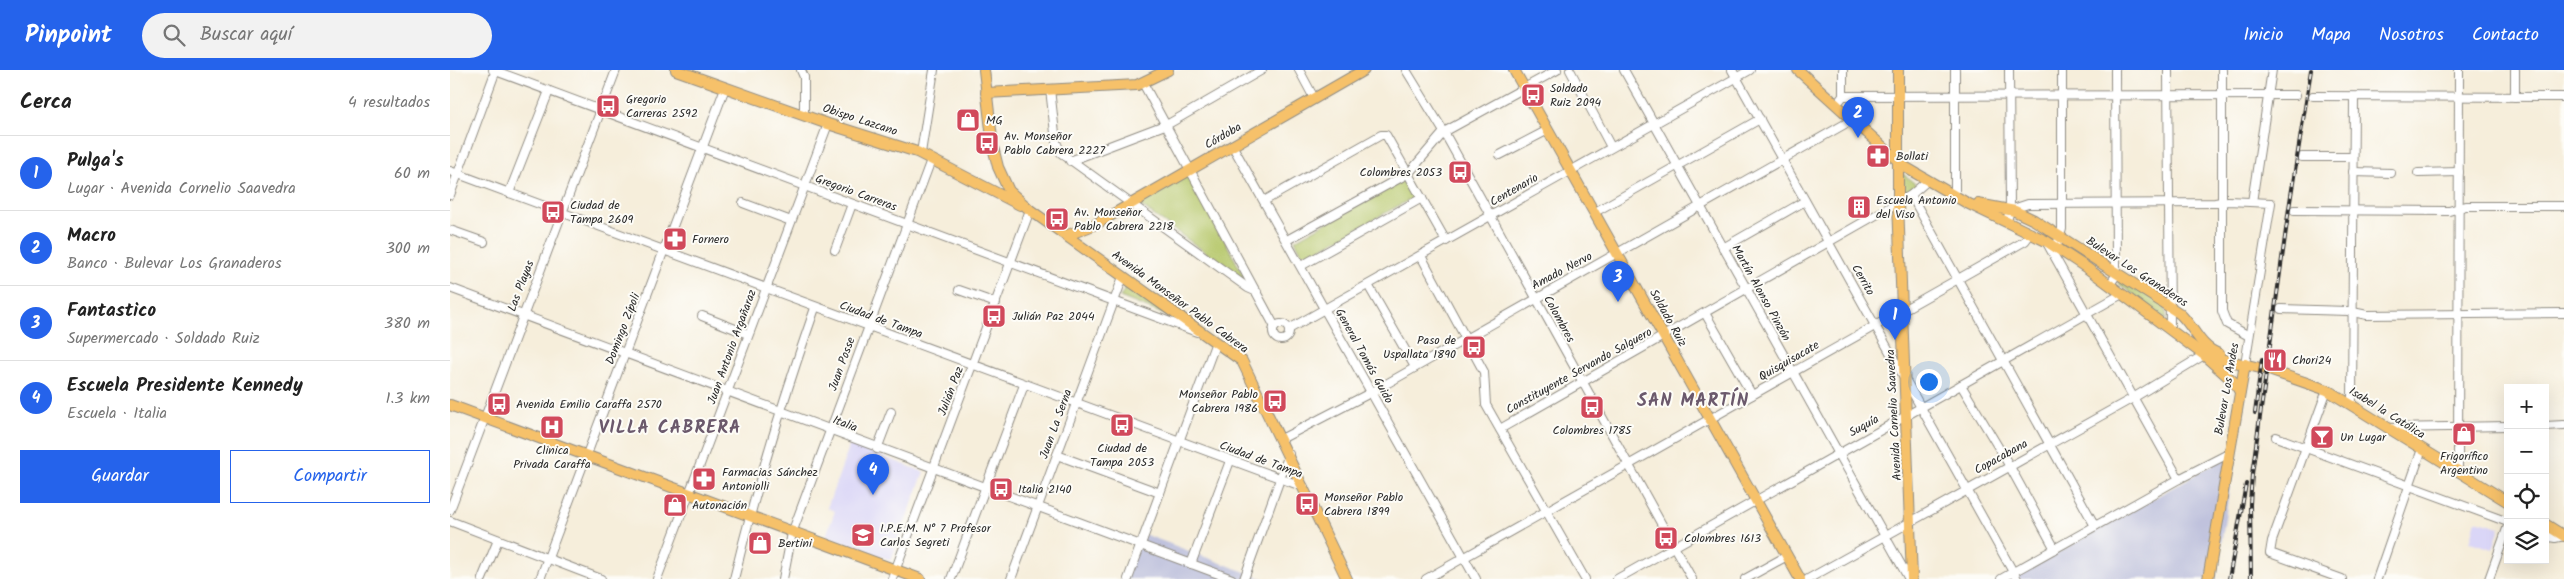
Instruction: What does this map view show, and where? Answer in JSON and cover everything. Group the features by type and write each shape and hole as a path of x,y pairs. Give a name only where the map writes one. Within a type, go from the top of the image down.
{"main road":[{"name":"Obispo Lazcano","path":"676,70 828,124 921,154 1030,210"},
{"name":"Avenida Monseñor Pablo Cabrera","path":"984,70 995,157 1004,181 1015,196 1030,210 1068,235 1236,356 1246,366 1348,579"},
{"path":"986,93 1143,83 1168,70"},
{"name":"Córdoba","path":"1068,235 1096,224 1364,70"},
{"name":"Soldado Ruiz","path":"1514,70 1800,579"},
{"name":"Bulevar Los Granaderos","path":"1798,70 1898,161 1927,182 2046,241 2110,284 2204,355 2234,382 2240,392"},
{"name":"Avenida Cornelio Saavedra","path":"1898,70 1898,202 1911,521 1911,579"},
{"path":"992,192 1002,190 1004,181"},
{"name":"Bulevar Los Granaderos","path":"1967,203 2010,210 2034,220 2169,306 2188,321 2208,349 2245,364"},
{"name":"Córdoba","path":"1079,243 1096,224"},
{"name":"Bulevar Los Granaderos","path":"2204,355 2226,362 2245,364"},
{"name":"Isabel la Católica","path":"2245,364 2311,383 2327,390 2504,500"},
{"name":"Bulevar Los Andes","path":"2208,579 2245,364"},
{"path":"450,405 792,533 893,574 920,579"},
{"path":"2549,527 2564,536"},
{"path":"1339,562 1353,579"}],"street":[{"name":"Gregorio Carreras","path":"495,70 1010,263 1114,300 1213,340"},
{"path":"450,195 454,172 495,70"},
{"name":"Las Playas","path":"450,510 616,70"},
{"path":"801,70 804,77 804,115"},
{"path":"921,154 934,70"},
{"path":"1070,161 1165,125 1262,70"},
{"path":"1299,70 1314,98"},
{"name":"Colombres","path":"1406,70 1444,132 1692,579"},
{"path":"1287,240 1409,174 1444,132 1557,70"},
{"path":"1570,70 1612,147"},
{"name":"Martín Alonso Pinzón","path":"1624,70 1746,290 1911,579"},
{"name":"Cerrito","path":"1732,70 2016,576"},
{"name":"Centenario","path":"1289,329 1750,70"},
{"path":"1836,105 1843,96 1843,70"},
{"path":"1955,196 1956,70"},
{"path":"2007,221 2010,210 2009,70"},
{"path":"2055,258 2060,236 2062,204 2062,70"},
{"path":"2110,284 2116,273 2115,70"},
{"path":"2168,70 2170,329"},
{"path":"2222,70 2223,317 2227,324 2249,336"},
{"path":"2010,210 2035,204 2252,202 2272,70"},
{"path":"2458,472 2459,70"},
{"path":"2515,70 2515,97"},
{"path":"1143,83 1257,292 1275,327 1274,336 1280,341 1288,336 1289,329 1284,324 1275,327"},
{"name":"Domingo Zípoli","path":"540,579 725,88"},
{"path":"1050,89 1056,142 1061,153 1129,204 1248,288 1257,292"},
{"path":"509,193 549,91"},
{"path":"1843,96 2222,93 2296,95"},
{"path":"2312,96 2564,97"},
{"path":"2352,405 2354,97"},
{"path":"1595,212 1760,119"},
{"name":"Amado Nervo","path":"1281,439 1372,392 1852,120"},
{"name":"Juan Antonio Argañaraz","path":"657,579 828,124"},
{"path":"1500,155 1548,130"},
{"path":"1264,200 1381,135 1386,135 1446,241"},
{"name":"General Tomás Guido","path":"1232,145 1476,579"},
{"path":"2302,157 2353,157"},
{"name":"Juan Posse","path":"783,579 792,533 931,160"},
{"name":"Ciudad de Tampa","path":"454,172 1280,480 1304,487"},
{"path":"2354,172 2391,173"},
{"path":"2418,172 2459,172"},
{"name":"Constituyente Servando Salguero","path":"1500,429 1911,195 1927,182"},
{"path":"1911,195 2095,526"},
{"path":"1301,266 1422,198"},
{"path":"1723,248 1805,201"},
{"name":"Bulevar Los Andes","path":"2245,364 2271,203 2252,202"},
{"path":"743,203 791,221"},
{"path":"835,250 852,204"},
{"path":"2034,220 2032,210 2035,204"},
{"path":"2294,210 2449,211 2466,206 2564,206"},
{"name":"Julián Paz","path":"893,574 973,366 1030,210"},
{"path":"450,230 484,242"},
{"name":"Quisquisacate","path":"1426,579 1958,279 2024,241 2031,233"},
{"path":"2046,241 2179,479"},
{"path":"1421,256 1467,338 1485,376 1484,391 1486,405 1585,579"},
{"name":"Juan La Serna","path":"1011,579 1124,277"},
{"path":"1368,286 1415,367"},
{"name":"Italia","path":"450,288 877,449 1232,579"},
{"path":"958,290 996,303"},
{"name":"Suquía","path":"1617,579 2122,294"},
{"path":"734,579 749,517 781,412 816,308"},
{"path":"2281,309 2354,311 2367,315 2564,313"},
{"path":"1705,313 1752,395"},
{"path":"702,316 748,334"},
{"path":"1128,579 1179,442 1213,340"},
{"name":"Copacabana","path":"1808,579 2009,465 2133,398 2204,355"},
{"path":"951,579 984,487 1024,385"},
{"path":"1962,385 2055,549"},
{"path":"2327,390 2272,541 2270,553 2342,579"},
{"path":"877,449 891,412"},
{"path":"2388,428 2504,426"},
{"path":"2549,426 2564,426"},
{"path":"2276,437 2504,521"},
{"path":"2377,579 2422,449"},
{"path":"1244,579 1289,454"},
{"path":"2001,579 2016,576 2055,549 2179,479 2228,454"},
{"path":"1057,455 1160,493"},
{"path":"1191,564 1230,461"},
{"path":"450,521 601,579"},
{"path":"2549,537 2555,538 2564,536"},
{"path":"2489,579 2504,537"},
{"path":"482,579 498,540"},
{"path":"1745,579 1787,556"}],"shaded area":[{"path":"850,444 924,472 891,560 826,536 835,511 827,508"},
{"path":"2235,452 2216,579 2012,579"},
{"path":"2476,520 2500,527 2493,549 2470,542"},
{"path":"1141,533 1264,579 1124,579"}],"green space":[{"path":"1902,173 1918,186 1901,193"},
{"path":"1189,174 1247,282 1138,204"},
{"path":"1406,178 1416,196 1304,258 1295,240"},
{"path":"2118,278 2165,306 2167,320 2119,284"},
{"path":"1126,287 1170,317 1120,297"}],"railway":[{"path":"2251,579 2250,504 2252,474 2289,208 2311,70"},
{"path":"2255,413 2262,359"},
{"path":"2229,579 2246,484"}],"place":[{"name":"Soldado Ruiz 2094","path":"1533,95"},
{"name":"Gregorio Carreras 2592","path":"608,106"},
{"name":"MG","path":"968,120"},
{"name":"Macro","path":"1858,138"},
{"name":"Av. Monseñor Pablo Cabrera 2227","path":"987,143"},
{"name":"Bollati","path":"1878,156"},
{"name":"Colombres 2053","path":"1460,172"},
{"name":"Escuela Antonio del Viso","path":"1859,207"},
{"name":"Ciudad de Tampa 2609","path":"553,212"},
{"name":"Av. Monseñor Pablo Cabrera 2218","path":"1057,219"},
{"name":"Fornero","path":"675,239"},
{"name":"Fantastico","path":"1618,302"},
{"name":"Julián Paz 2044","path":"994,316"},
{"name":"Pulga's","path":"1895,340"},
{"name":"Paso de Uspallata 1890","path":"1474,347"},
{"name":"Chori24","path":"2275,360"},
{"name":"Monseñor Pablo Cabrera 1986","path":"1275,401"},
{"name":"Avenida Emilio Caraffa 2570","path":"499,404"},
{"name":"Colombres 1785","path":"1592,407"},
{"name":"Ciudad de Tampa 2053","path":"1122,425"},
{"name":"Clinica Privada Caraffa","path":"552,427"},
{"name":"Frigorífico Argentino","path":"2464,434"},
{"name":"Un Lugar","path":"2322,437"},
{"name":"Farmacias Sánchez Antoniolli","path":"704,479"},
{"name":"Italia 2140","path":"1001,489"},
{"name":"Escuela Presidente Kennedy","path":"873,495"},
{"name":"Monseñor Pablo Cabrera 1899","path":"1307,504"},
{"name":"Autonación","path":"675,505"},
{"name":"I.P.E.M. N° 7 Profesor Carlos Segreti","path":"863,535"},
{"name":"Colombres 1613","path":"1666,538"},
{"name":"Bertini","path":"760,543"}],"district":[{"name":"SAN MARTÍN","path":"1693,401"},
{"name":"VILLA CABRERA","path":"670,428"}]}
